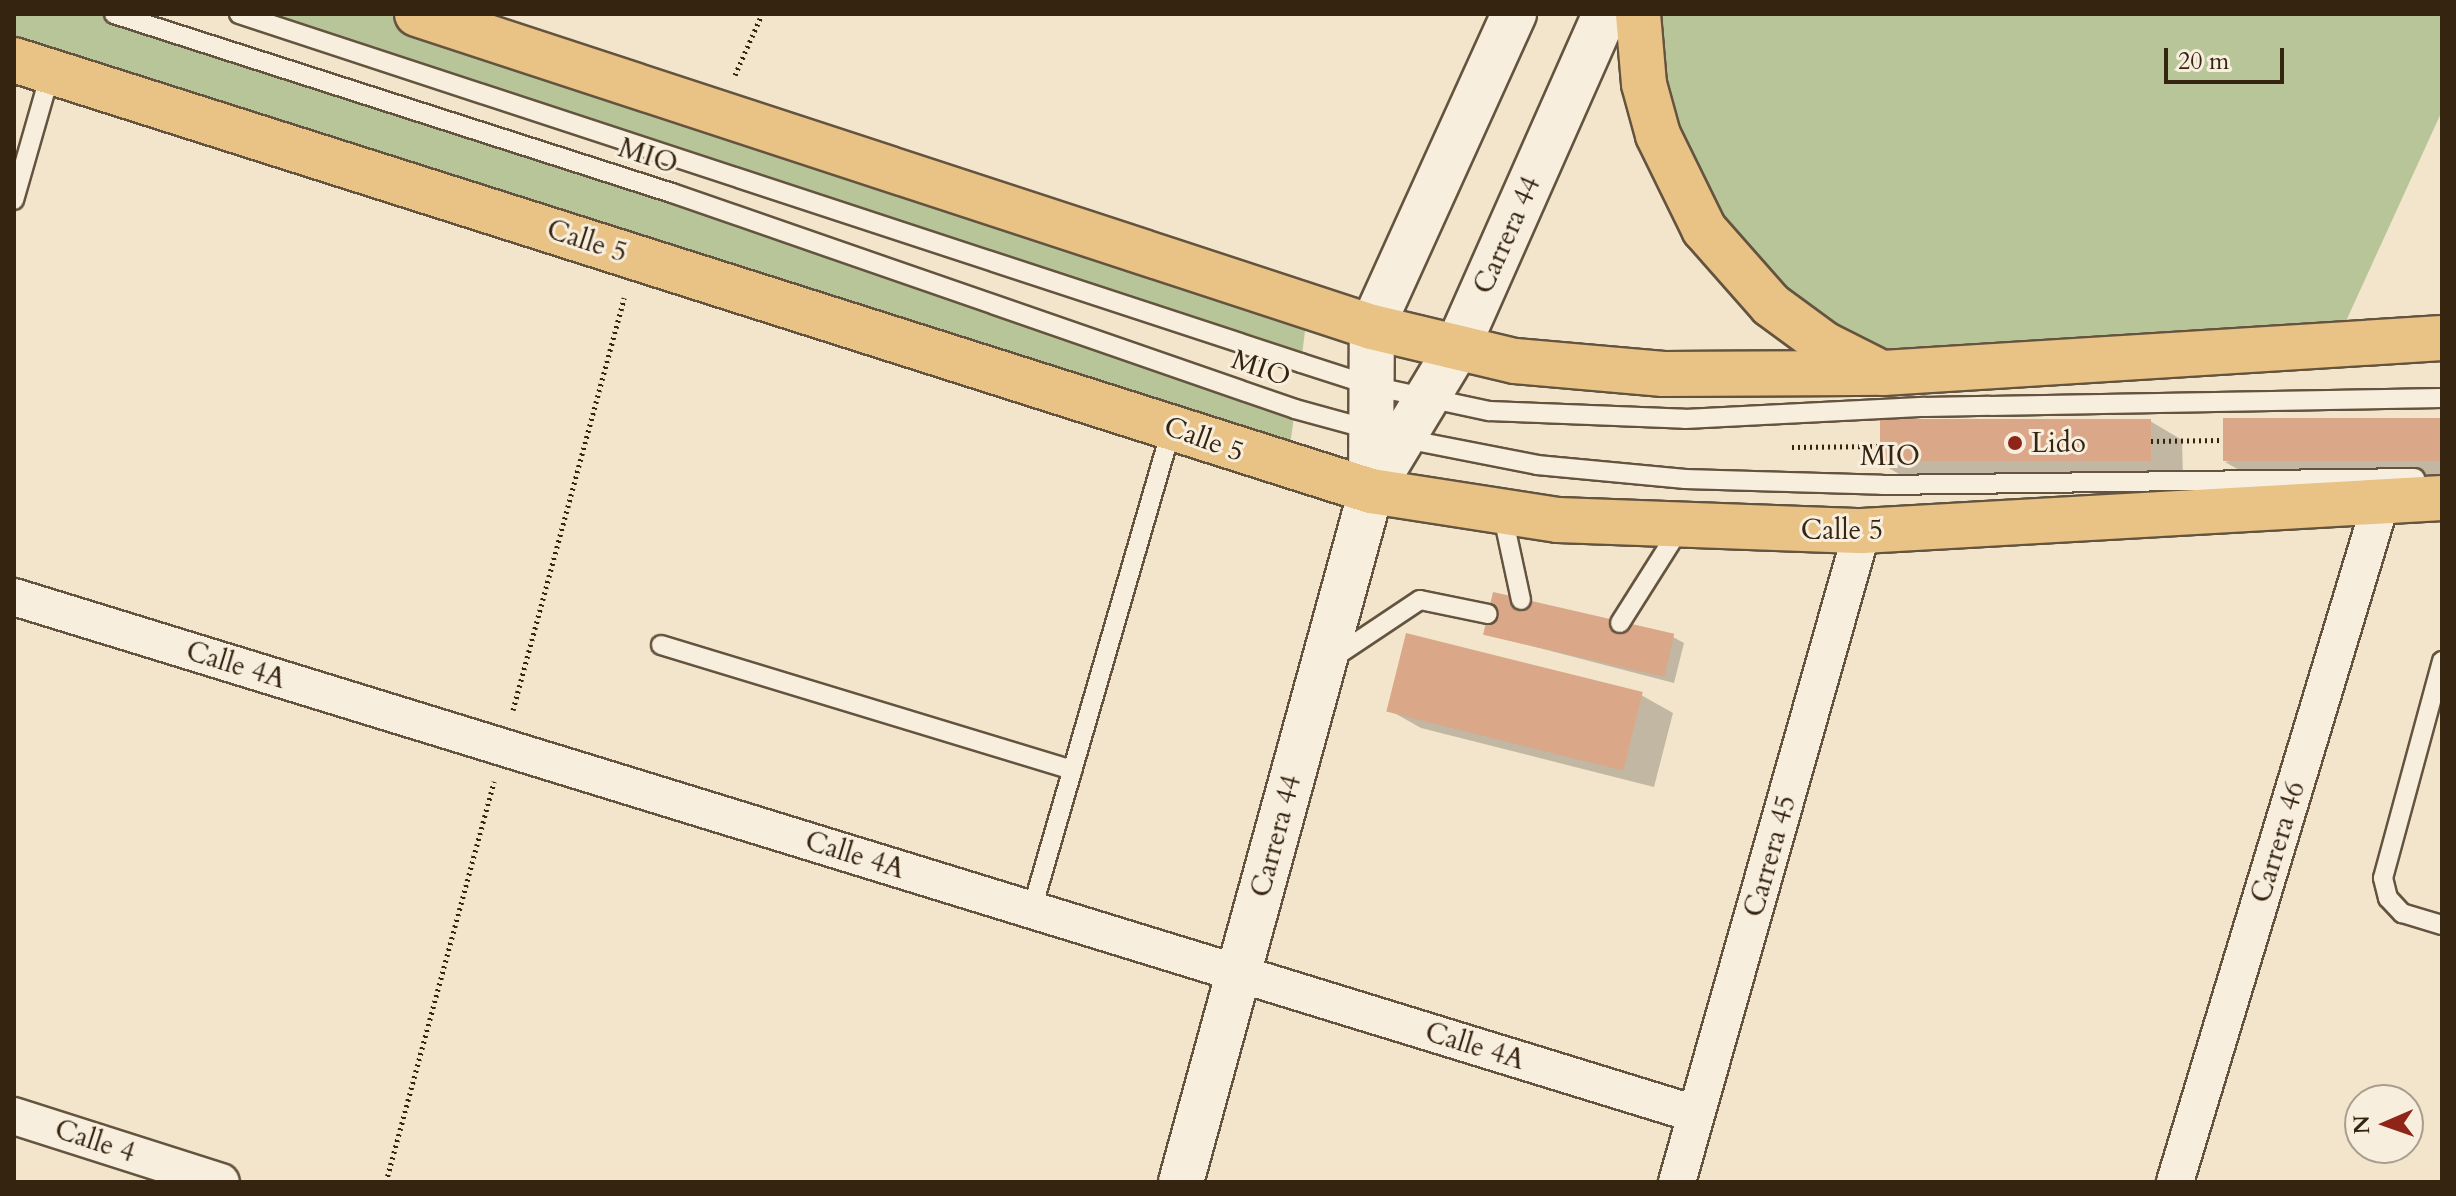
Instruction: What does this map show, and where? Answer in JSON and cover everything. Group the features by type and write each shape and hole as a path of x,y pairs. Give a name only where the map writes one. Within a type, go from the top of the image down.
{"main road":[{"path":"417,14 1372,327 1515,361 1663,374 1883,373 2442,338"},
{"name":"Carrera 44","path":"1387,435 1372,386 1372,327 1514,14"},
{"name":"Carrera 44","path":"1181,1182 1387,435 1426,398 1457,348 1605,14"},
{"path":"1638,14 1644,84 1658,135 1704,229 1755,290 1788,319 1843,355 1883,373"},
{"name":"Calle 5","path":"33,65 1371,491 1502,512 1680,528 1862,531 2442,498"}],"street":[{"name":"Carrera 46","path":"2175,1182 2381,502"},
{"name":"Carrera 45","path":"1677,1182 1862,531"},
{"name":"Calle 4A","path":"14,597 1696,1114"},
{"name":"Calle 4","path":"14,1116 221,1182"}],"lane":[{"name":"MIO","path":"114,14 672,193 1280,404 1387,435 1537,465 1700,480 1882,485 2442,478"},
{"name":"MIO","path":"239,14 1372,386 1489,411 1605,420 1925,407 2442,398"},
{"path":"14,200 33,65"},
{"path":"1032,909 1172,427"},
{"path":"1502,512 1521,600"},
{"path":"1620,623 1680,528"},
{"path":"1324,664 1420,600 1488,614"},
{"path":"661,645 1072,770"},
{"path":"2442,661 2383,878 2388,898 2402,913 2442,925"}],"path":[{"path":"731,84 762,14"},
{"path":"2151,441 2223,440"}],"green space":[{"path":"14,14 114,14 1295,409 1287,468 14,60"},
{"path":"239,14 417,14 1308,307 1301,363"},
{"path":"1638,14 2442,14 2442,111 2336,343 1883,373 1720,250"}],"building":[{"path":"2223,418 2442,418 2442,461 2223,461"},
{"name":"Lido","path":"1880,419 2151,419 2151,461 1880,461"},
{"path":"1493,592 1674,634 1664,677 1483,635"},
{"path":"1406,633 1643,692 1623,771 1386,712"}],"place":[{"name":"Lido","path":"2015,443"}]}
